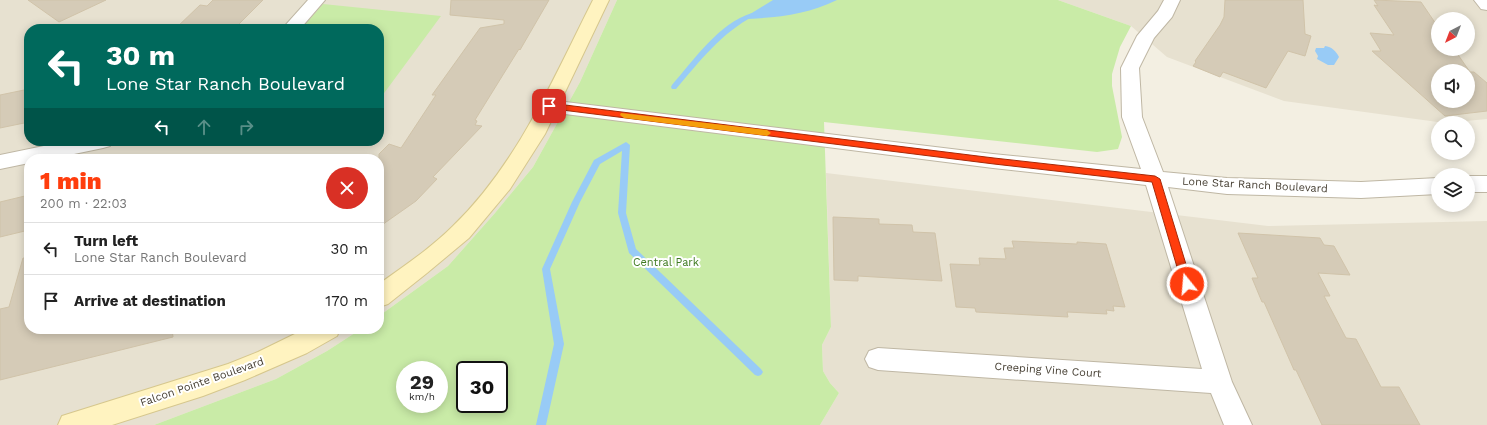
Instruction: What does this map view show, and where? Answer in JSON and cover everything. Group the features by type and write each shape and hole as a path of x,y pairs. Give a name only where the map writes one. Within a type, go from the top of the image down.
{"street":[{"path":"295,24 317,0"},
{"path":"384,293 461,232 502,184 535,134 601,0"},
{"path":"1172,0 1166,13 1146,36 1130,68 1132,117 1155,179 1219,382 1238,425"},
{"path":"1482,0 1487,5"},
{"name":"Lone Star Ranch Boulevard","path":"549,106 978,159 1227,186 1361,190 1431,186"},
{"path":"39,154 78,146"},
{"path":"0,162 24,157"},
{"path":"1475,184 1487,184"},
{"name":"Falcon Pointe Boulevard","path":"72,425 182,391 266,360 318,334"},
{"name":"Creeping Vine Court","path":"878,359 1219,382"}],"shaded area":[{"path":"0,0 617,0 580,82 533,167 448,266 384,312 384,154 24,154 24,334 353,334 327,351 276,379 154,425 0,425"},
{"path":"1058,0 1487,0 1487,119 1475,120 1475,116 1431,116 1431,121 1284,101 1167,57 1131,26"},
{"path":"826,173 1268,226 1487,221 1487,425 820,425 839,393 830,383 823,371 822,345 831,327"}],"green space":[{"name":"Central Park","path":"617,0 1058,0 1131,26 1120,47 1112,74 1112,86 1122,137 1118,149 1097,152 824,122 831,327 822,345 823,371 830,383 839,393 820,425 154,425 276,379 327,351 353,334 384,334 384,312 448,266 533,167 580,82"},
{"path":"323,4 441,16 384,93 384,24 305,24"}],"water":[{"path":"773,0 837,0 814,9 790,15 742,19"},
{"path":"1325,46 1334,50 1339,57 1334,65 1328,65 1317,59 1318,56 1315,51 1316,48 1324,48"}],"building":[{"path":"28,0 106,0 59,22"},
{"path":"213,0 263,0 239,24 180,24 200,5 207,6"},
{"path":"451,0 549,0 520,50 519,49 475,120 477,121 475,125 482,126 433,177 437,179 416,201 384,223 384,154 379,154 389,144 401,148 436,95 432,95 480,28 504,24 504,20 450,15"},
{"path":"1225,0 1303,0 1305,34 1311,36 1305,56 1288,51 1266,88 1223,72 1220,77 1193,66 1224,17"},
{"path":"1374,0 1421,2 1431,17 1431,56 1459,56 1464,64 1431,64 1431,104 1372,51 1381,51 1370,33 1394,35 1374,5 1378,6"},
{"path":"1475,73 1487,83 1487,111 1445,116 1436,108 1475,108"},
{"path":"24,90 24,123 0,128 0,95"},
{"path":"24,196 24,231 0,237 0,202"},
{"path":"833,217 879,219 879,224 912,225 913,232 935,233 942,281 858,276 858,281 834,280"},
{"path":"1238,233 1320,238 1324,245 1334,246 1350,275 1318,273 1330,296 1324,296 1346,338 1356,339 1381,387 1399,387 1420,425 1322,425 1296,370 1294,370 1264,302 1262,302 1252,278 1258,278"},
{"path":"1012,241 1106,244 1125,307 1113,306 1114,311 1106,310 1107,314 1067,312 1068,317 976,312 975,308 956,307 950,264 980,265 979,258 1006,259 1004,248 1014,248"},
{"path":"24,258 24,334 173,334 173,337 0,380 0,309 9,307"}],"waterway":[{"path":"674,87 709,46 729,28 752,15"},
{"path":"541,425 559,344 546,269 576,202 597,162 626,145 622,213 632,251 758,372"}],"slow traffic":[{"path":"624,115 767,133"}],"route":[{"path":"549,106 994,161 1155,179 1187,284"}]}
